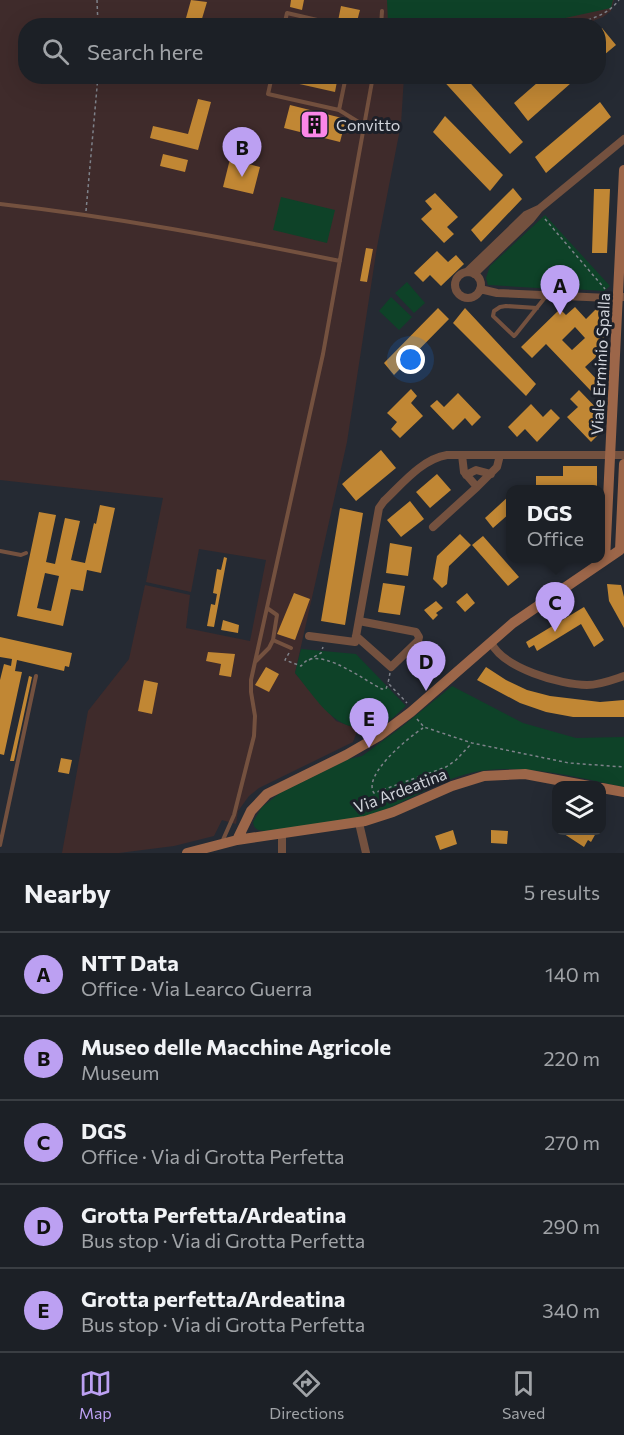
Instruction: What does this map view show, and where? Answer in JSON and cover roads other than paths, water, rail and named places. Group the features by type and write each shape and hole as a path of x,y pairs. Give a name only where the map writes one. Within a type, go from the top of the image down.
{"main road":[{"name":"Viale Erminio Spalla","path":"605,560 624,170"},
{"path":"605,560 620,550 624,464"},
{"path":"237,840 251,811 267,794 369,742 412,711 541,602 600,563"},
{"name":"Via Ardeatina","path":"187,853 237,840 359,823 393,812 452,786 492,775 536,776 562,781"},
{"path":"606,789 624,792"}],"street":[{"path":"471,273 479,280 480,289 476,295 469,298 458,294 455,286 457,278 471,273 539,209 624,140"},
{"path":"480,289 496,293 617,295"},
{"path":"309,636 355,642 379,508 426,463 441,456 462,455 624,455"},
{"path":"462,455 462,468 466,476 477,487"},
{"path":"434,527 491,474 497,467 500,455"},
{"path":"466,476 476,470 491,474"},
{"path":"356,636 391,667 418,641 419,637 416,632 359,621"},
{"path":"491,642 496,650 508,659 533,672 560,681 591,685 624,676"},
{"path":"359,823 366,853"},
{"path":"282,833 282,853"}],"lane":[{"path":"382,11 382,18"},
{"path":"286,18 287,13 309,18"},
{"path":"270,84 268,94 339,110 365,126"},
{"path":"339,110 344,84"},
{"path":"220,845 234,815 253,740 255,716 251,687 318,380 372,84"},
{"path":"0,204 86,214 211,235 340,261"},
{"path":"537,308 500,307 494,311 493,316 514,336 537,308 547,295"},
{"path":"0,551 21,555 26,553"},
{"path":"256,661 269,648 273,640 277,615 267,609"},
{"path":"273,640 291,648"},
{"path":"0,844 36,676"}],"place":[{"name":"Convitto","path":"315,124"},
{"name":"Museo delle Macchine Agricole","path":"242,177"},
{"name":"NTT Data","path":"560,315"},
{"name":"DGS","path":"555,632"},
{"name":"Grotta Perfetta/Ardeatina","path":"426,691"},
{"name":"Grotta perfetta/Ardeatina","path":"369,748"}]}
